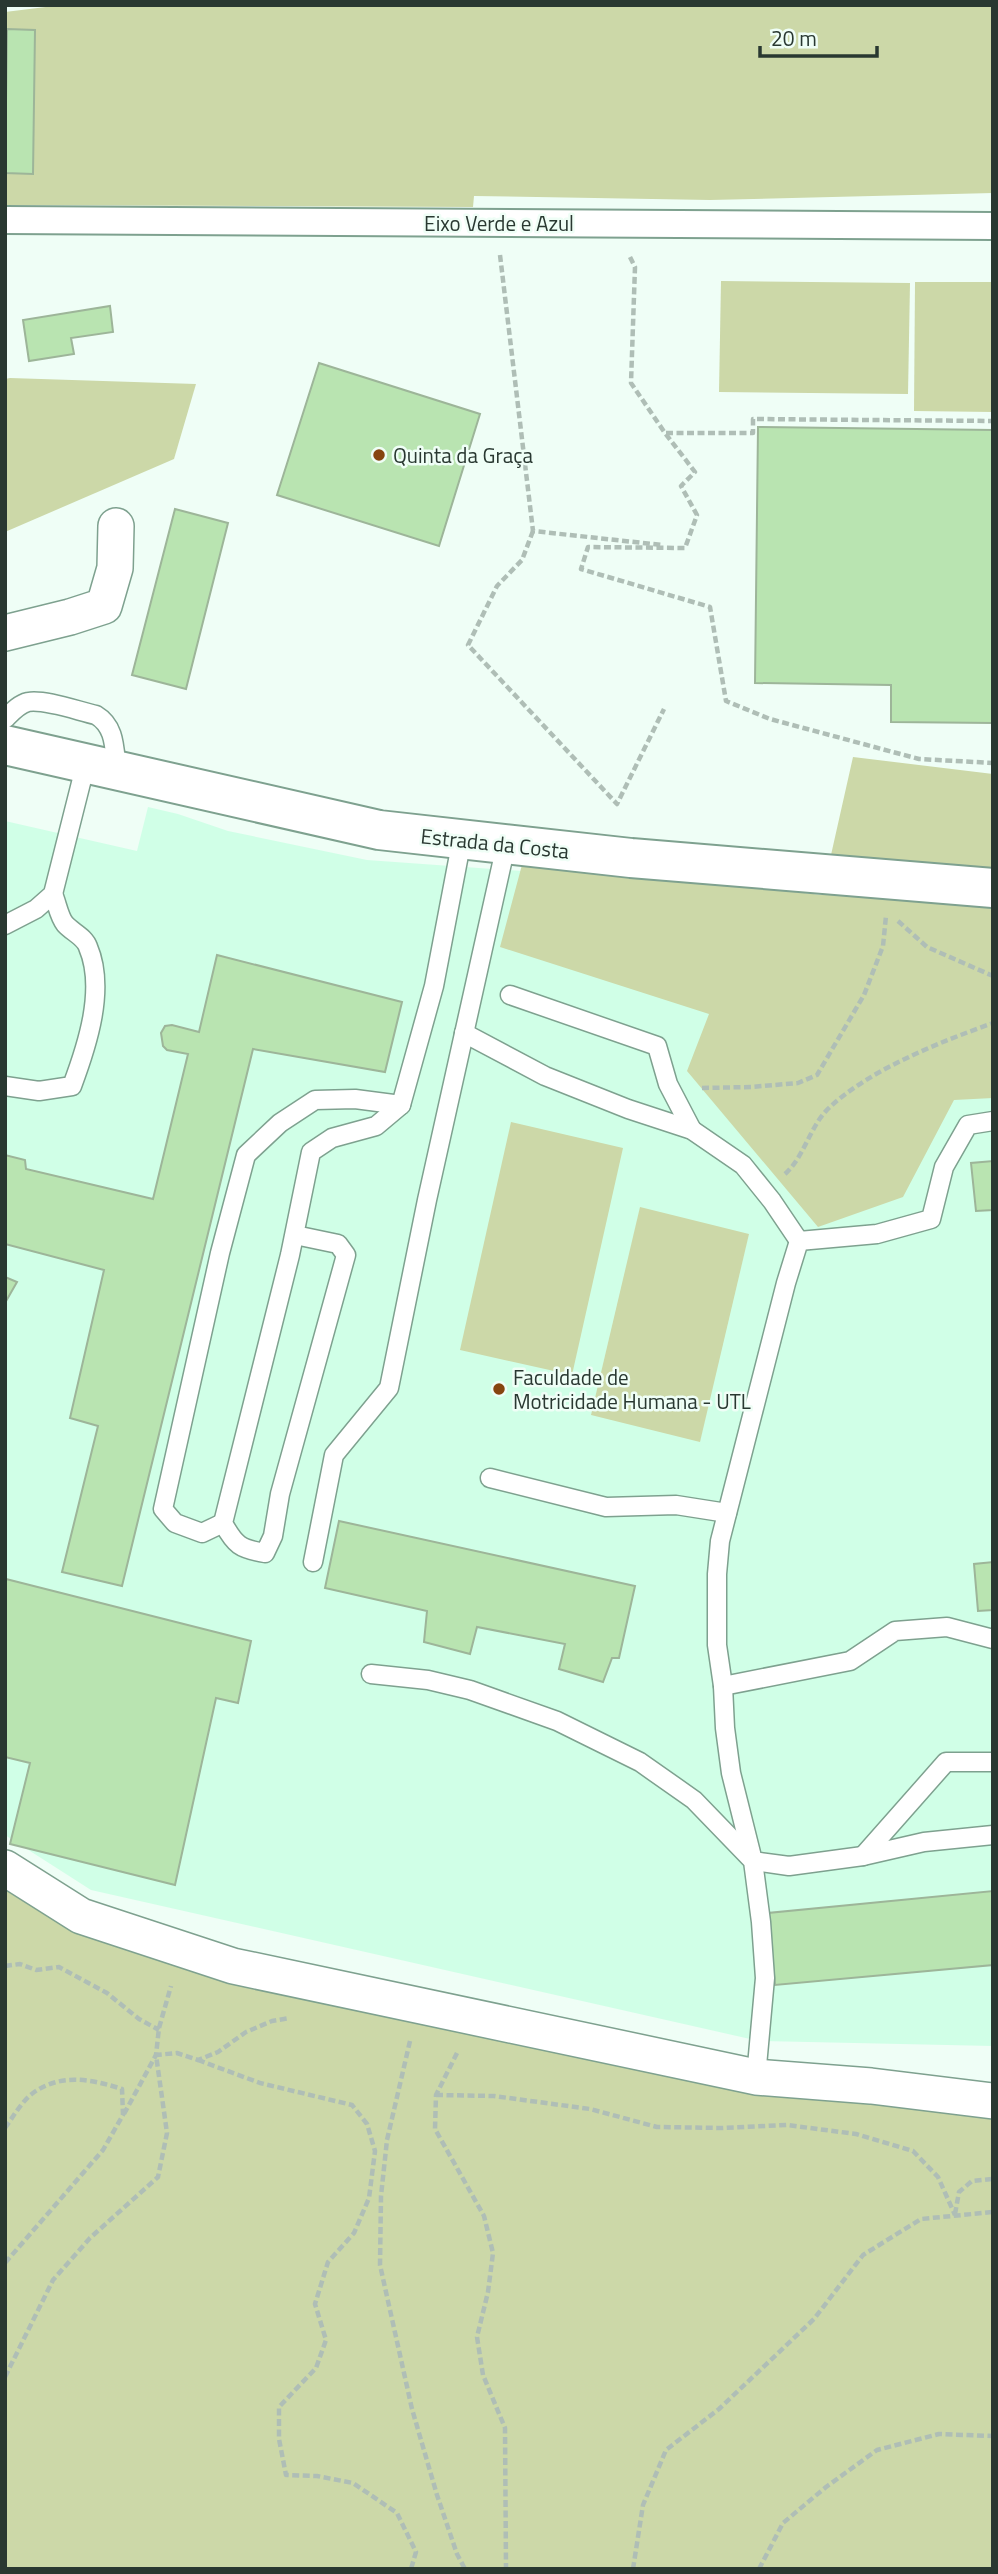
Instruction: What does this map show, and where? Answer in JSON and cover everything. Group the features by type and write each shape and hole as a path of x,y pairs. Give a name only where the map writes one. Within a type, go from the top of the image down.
{"street":[{"name":"Eixo Verde e Azul","path":"5,220 993,226"},
{"path":"5,633 104,606 115,568 116,526"},
{"name":"Estrada da Costa","path":"5,745 379,830 631,858 993,888"},
{"path":"5,1868 81,1916 233,1966 755,2077 871,2086 993,2101"}],"lane":[{"path":"5,719 19,706 27,702 38,702 96,715 104,720 113,737 53,894 36,909 5,925"},
{"path":"295,1234 338,1244 346,1255 280,1494 273,1536 265,1553 244,1549 233,1541 223,1523 295,1234 311,1152 332,1138 376,1126 401,1105 434,986 462,839"},
{"path":"313,1562 334,1455 388,1388 506,845"},
{"path":"5,1086 39,1091 72,1086 80,1065 93,1006 95,978 88,945 64,923 53,894"},
{"path":"510,995 657,1046 668,1084 692,1130"},
{"path":"464,1033 545,1076 628,1109 692,1130 743,1165 765,1191 799,1241"},
{"path":"223,1523 202,1534 175,1523 163,1509 220,1252 246,1155 280,1123 315,1100 355,1099 401,1105"},
{"path":"799,1241 877,1234 931,1219 944,1167 968,1125 993,1121"},
{"path":"755,2077 765,1978 761,1922 753,1861 731,1773 717,1645 717,1574 720,1541 799,1241"},
{"path":"490,1478 607,1507 676,1505 727,1513"},
{"path":"723,1686 850,1661 895,1632 947,1627 993,1639"},
{"path":"371,1674 428,1680 470,1690 557,1721 593,1738 640,1762 694,1800 753,1861 789,1866 863,1856 924,1842 993,1835"},
{"path":"863,1856 946,1762 993,1762"}],"path":[{"path":"496,223 533,531 522,560 497,586 468,645 617,804 664,709"},
{"path":"611,223 635,267 631,383 695,472 681,486 697,515 685,548"},
{"path":"665,433 753,433 753,419 993,421"},
{"path":"533,531 685,548"},
{"path":"685,548 588,547 581,569 710,607 726,701 770,719 919,759 993,763"},
{"path":"673,1095 709,1087 798,1083 817,1075 864,995 883,946 887,911 926,947 993,976"},
{"path":"765,1191 793,1166 828,1108 862,1084 904,1060 993,1023"},
{"path":"5,2376 53,2280 90,2238 158,2176 167,2133 156,2055 159,2030 181,1949"},
{"path":"5,1966 20,1964 36,1970 59,1967 107,1993 139,2019 159,2030"},
{"path":"198,2060 218,2052 246,2032 272,2021 299,2016"},
{"path":"412,2030 387,2140 381,2196 380,2265 412,2409 437,2495 457,2554 465,2569"},
{"path":"463,2048 455,2054 436,2095 435,2129 484,2216 493,2253 488,2292 477,2337 483,2375 505,2428 506,2569"},
{"path":"156,2055 177,2053 260,2083 352,2105 367,2124 374,2151 369,2197 354,2233 328,2262 315,2304 327,2340 316,2368 279,2407 279,2439 286,2475 317,2476 353,2483 397,2513 416,2552 411,2569"},
{"path":"5,2263 103,2150 156,2055"},
{"path":"5,2128 32,2094 64,2078 102,2082 122,2089 123,2115"},
{"path":"436,2095 494,2096 590,2109 657,2127 787,2125 856,2134 913,2151 938,2177 955,2215"},
{"path":"955,2215 959,2192 972,2181 993,2179"},
{"path":"633,2569 643,2505 666,2450 719,2409 814,2319 863,2255 920,2219 993,2212"},
{"path":"759,2569 783,2523 877,2451 939,2434 993,2437"}],"shaded area":[{"path":"62,5 993,5 993,193 710,200 474,196 473,207 5,205 5,12"},
{"path":"721,281 910,283 908,394 719,392"},
{"path":"915,282 993,282 993,412 914,411"},
{"path":"5,379 196,384 174,459 5,532"},
{"path":"853,757 993,774 993,1098 954,1100 903,1197 818,1227 687,1071 709,1014 500,947 523,861 822,895"},
{"name":"Faculdade de Motricidade Humana - UTL","path":"148,807 228,831 367,860 522,871 993,942 993,2046 759,2041 91,1890 5,1835 5,821 137,851"},
{"path":"511,1122 623,1148 572,1375 460,1350"},
{"path":"640,1207 749,1234 700,1442 591,1415"},
{"path":"5,1890 61,1924 232,1984 758,2094 993,2111 993,2569 5,2569"}],"building":[{"path":"7,29 35,30 33,174 5,173"},
{"path":"110,306 113,332 71,338 74,354 29,361 23,320"},
{"name":"Quinta da Graça","path":"319,363 480,414 439,546 277,495"},
{"path":"758,427 993,430 993,723 891,722 891,685 755,683"},
{"path":"175,509 228,523 186,689 132,675"},
{"path":"217,955 402,1002 385,1072 253,1049 122,1586 62,1572 98,1426 70,1418 104,1270 5,1244 5,1155 25,1160 26,1169 153,1199 188,1054 167,1050 163,1046 161,1033 165,1026 172,1025 199,1032"},
{"path":"993,1161 993,1210 976,1211 971,1163"},
{"path":"5,1277 17,1282 5,1303"},
{"path":"339,1521 635,1586 619,1658 612,1658 603,1682 559,1669 565,1644 477,1627 470,1654 424,1642 427,1611 325,1588"},
{"path":"993,1562 993,1610 978,1611 974,1564"},
{"path":"6,1579 251,1641 238,1703 216,1698 175,1885 10,1844 30,1763 5,1757"},
{"path":"993,1891 993,1965 775,1985 768,1913"}],"place":[{"name":"Quinta da Graça","path":"379,455"},
{"name":"Faculdade de Motricidade Humana - UTL","path":"499,1389"}]}
